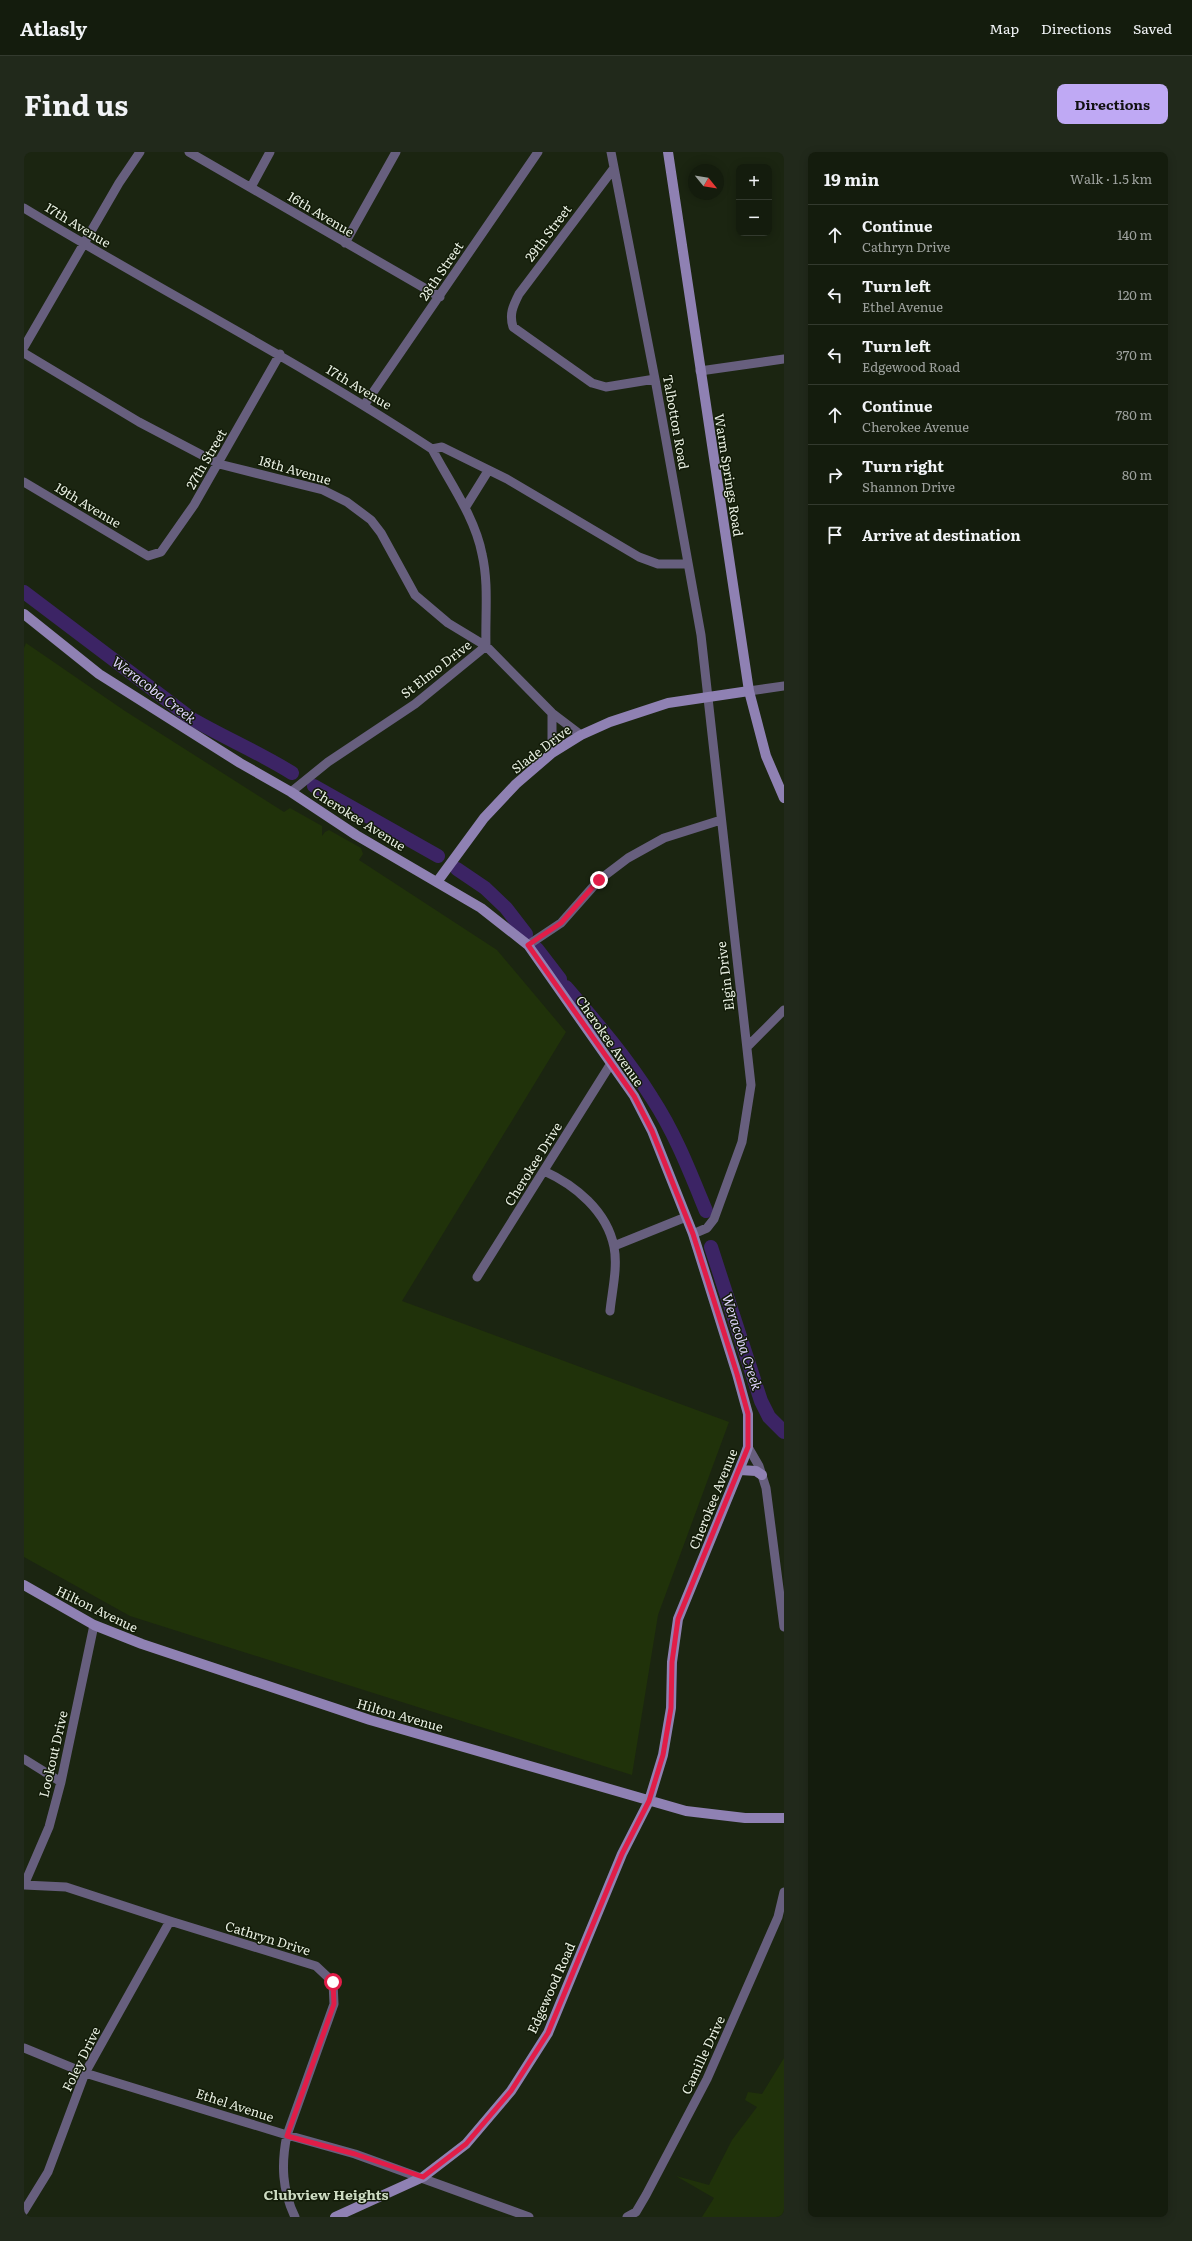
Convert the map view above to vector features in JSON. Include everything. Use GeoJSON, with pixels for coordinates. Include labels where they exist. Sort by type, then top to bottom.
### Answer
{"type":"FeatureCollection","features":[{"type":"Feature","properties":{"kind":"street"},"geometry":{"type":"LineString","coordinates":[[24,347],[140,152]]}},
{"type":"Feature","properties":{"kind":"street","name":"16th Avenue"},"geometry":{"type":"LineString","coordinates":[[189,152],[440,297]]}},
{"type":"Feature","properties":{"kind":"street"},"geometry":{"type":"LineString","coordinates":[[251,187],[270,152]]}},
{"type":"Feature","properties":{"kind":"street"},"geometry":{"type":"LineString","coordinates":[[345,243],[396,152]]}},
{"type":"Feature","properties":{"kind":"street","name":"Talbotton Road"},"geometry":{"type":"LineString","coordinates":[[611,152],[655,379],[687,564],[701,634],[708,698]]}},
{"type":"Feature","properties":{"kind":"street","name":"Warm Springs Road"},"geometry":{"type":"LineString","coordinates":[[668,152],[749,691],[766,756],[784,798]]}},
{"type":"Feature","properties":{"kind":"street","name":"28th Street"},"geometry":{"type":"LineString","coordinates":[[365,404],[440,297],[536,153]]}},
{"type":"Feature","properties":{"kind":"street","name":"29th Street"},"geometry":{"type":"LineString","coordinates":[[614,168],[519,294],[512,308],[510,318],[513,328],[592,384],[606,387],[655,379]]}},
{"type":"Feature","properties":{"kind":"street","name":"17th Avenue"},"geometry":{"type":"LineString","coordinates":[[24,208],[84,244],[280,354],[365,404],[432,449],[442,448],[507,479],[639,557],[658,564],[687,564]]}},
{"type":"Feature","properties":{"kind":"street","name":"18th Avenue"},"geometry":{"type":"LineString","coordinates":[[24,353],[139,422],[219,464],[323,490],[347,502],[371,520],[381,533],[415,595],[448,623],[486,646],[552,713],[581,735]]}},
{"type":"Feature","properties":{"kind":"street","name":"27th Street"},"geometry":{"type":"LineString","coordinates":[[138,550],[148,556],[161,552],[219,464],[280,354]]}},
{"type":"Feature","properties":{"kind":"street"},"geometry":{"type":"LineString","coordinates":[[700,371],[784,359]]}},
{"type":"Feature","properties":{"kind":"street","name":"St Elmo Drive"},"geometry":{"type":"LineString","coordinates":[[291,792],[328,762],[415,704],[486,646],[487,593],[482,553],[465,508],[432,449]]}},
{"type":"Feature","properties":{"kind":"street"},"geometry":{"type":"LineString","coordinates":[[465,508],[488,471]]}},
{"type":"Feature","properties":{"kind":"street","name":"19th Avenue"},"geometry":{"type":"LineString","coordinates":[[24,482],[138,550]]}},
{"type":"Feature","properties":{"kind":"street","name":"Cherokee Avenue"},"geometry":{"type":"LineString","coordinates":[[24,614],[99,674],[240,763],[291,792],[356,835],[481,908],[528,945],[610,1065],[634,1096],[643,1113],[693,1234],[748,1414],[748,1447],[740,1470],[678,1619],[672,1662],[671,1708],[663,1755],[649,1801]]}},
{"type":"Feature","properties":{"kind":"street"},"geometry":{"type":"LineString","coordinates":[[749,691],[784,686]]}},
{"type":"Feature","properties":{"kind":"street","name":"Slade Drive"},"geometry":{"type":"LineString","coordinates":[[438,882],[484,818],[516,784],[552,753],[581,735],[610,722],[668,703],[749,691]]}},
{"type":"Feature","properties":{"kind":"street","name":"Elgin Drive"},"geometry":{"type":"LineString","coordinates":[[693,1234],[707,1228],[714,1219],[742,1142],[751,1085],[708,698]]}},
{"type":"Feature","properties":{"kind":"street"},"geometry":{"type":"LineString","coordinates":[[552,713],[552,753]]}},
{"type":"Feature","properties":{"kind":"street"},"geometry":{"type":"LineString","coordinates":[[528,945],[561,923],[599,880],[628,858],[664,838],[721,820]]}},
{"type":"Feature","properties":{"kind":"street"},"geometry":{"type":"LineString","coordinates":[[747,1047],[784,1010]]}},
{"type":"Feature","properties":{"kind":"street","name":"Cherokee Drive"},"geometry":{"type":"LineString","coordinates":[[477,1277],[610,1065]]}},
{"type":"Feature","properties":{"kind":"street"},"geometry":{"type":"LineString","coordinates":[[544,1171],[563,1180],[599,1213],[606,1224],[614,1246],[610,1311]]}},
{"type":"Feature","properties":{"kind":"street"},"geometry":{"type":"LineString","coordinates":[[614,1246],[686,1217]]}},
{"type":"Feature","properties":{"kind":"street"},"geometry":{"type":"LineString","coordinates":[[748,1447],[759,1466],[766,1488],[784,1627]]}},
{"type":"Feature","properties":{"kind":"street"},"geometry":{"type":"LineString","coordinates":[[740,1470],[756,1471],[762,1475]]}},
{"type":"Feature","properties":{"kind":"street","name":"Hilton Avenue"},"geometry":{"type":"LineString","coordinates":[[24,1585],[94,1625],[142,1644],[370,1720],[649,1801],[712,1816],[784,1818]]}},
{"type":"Feature","properties":{"kind":"street","name":"Lookout Drive"},"geometry":{"type":"LineString","coordinates":[[24,1885],[49,1827],[61,1782],[94,1625]]}},
{"type":"Feature","properties":{"kind":"street"},"geometry":{"type":"LineString","coordinates":[[24,1758],[61,1782]]}},
{"type":"Feature","properties":{"kind":"street","name":"Edgewood Road"},"geometry":{"type":"LineString","coordinates":[[335,2217],[423,2177],[466,2144],[511,2091],[548,2033],[622,1854],[649,1801]]}},
{"type":"Feature","properties":{"kind":"street","name":"Cathryn Drive"},"geometry":{"type":"LineString","coordinates":[[24,1885],[66,1887],[316,1966],[333,1982],[334,2004],[287,2136],[283,2155],[283,2183],[294,2217]]}},
{"type":"Feature","properties":{"kind":"street","name":"Camille Drive"},"geometry":{"type":"LineString","coordinates":[[627,2217],[636,2212],[646,2195],[707,2079],[778,1917],[784,1892]]}},
{"type":"Feature","properties":{"kind":"street","name":"Foley Drive"},"geometry":{"type":"LineString","coordinates":[[24,2211],[48,2172],[85,2073],[170,1921]]}},
{"type":"Feature","properties":{"kind":"street","name":"Ethel Avenue"},"geometry":{"type":"LineString","coordinates":[[24,2048],[85,2073],[287,2136],[355,2154],[423,2177],[529,2217]]}},
{"type":"Feature","properties":{"kind":"green space"},"geometry":{"type":"Polygon","coordinates":[[[26,643],[125,711],[284,812],[290,808],[322,826],[322,836],[329,830],[361,848],[363,854],[359,860],[497,950],[566,1032],[402,1301],[729,1422],[658,1615],[632,1775],[130,1616],[24,1557],[24,648],[26,643]]]}},
{"type":"Feature","properties":{"kind":"green space"},"geometry":{"type":"Polygon","coordinates":[[[784,2058],[784,2217],[702,2217],[714,2198],[676,2176],[709,2185],[732,2140],[757,2107],[745,2100],[748,2092],[762,2094],[784,2058]]]}},
{"type":"Feature","properties":{"kind":"waterway","name":"Weracoba Creek"},"geometry":{"type":"LineString","coordinates":[[24,592],[192,719],[292,773]]}},
{"type":"Feature","properties":{"kind":"waterway","name":"Weracoba Creek"},"geometry":{"type":"LineString","coordinates":[[314,786],[438,856]]}},
{"type":"Feature","properties":{"kind":"waterway","name":"Weracoba Creek"},"geometry":{"type":"LineString","coordinates":[[457,869],[485,888],[506,908],[526,934]]}},
{"type":"Feature","properties":{"kind":"waterway","name":"Weracoba Creek"},"geometry":{"type":"LineString","coordinates":[[537,949],[560,979]]}},
{"type":"Feature","properties":{"kind":"waterway","name":"Weracoba Creek"},"geometry":{"type":"LineString","coordinates":[[566,987],[622,1055],[652,1098],[675,1139],[706,1211]]}},
{"type":"Feature","properties":{"kind":"waterway","name":"Weracoba Creek"},"geometry":{"type":"LineString","coordinates":[[711,1247],[761,1401],[769,1417],[784,1432]]}},
{"type":"Feature","properties":{"kind":"district","name":"Clubview Heights"},"geometry":{"type":"Point","coordinates":[326,2195]}},
{"type":"Feature","properties":{"kind":"route"},"geometry":{"type":"LineString","coordinates":[[333,1982],[334,2004],[287,2136],[355,2154],[423,2177],[466,2144],[511,2091],[548,2033],[622,1854],[649,1801],[663,1755],[671,1708],[672,1662],[678,1619],[748,1447],[748,1414],[737,1374],[693,1234],[652,1131],[634,1096],[610,1065],[528,945],[561,923],[583,900],[599,880]]}}]}
